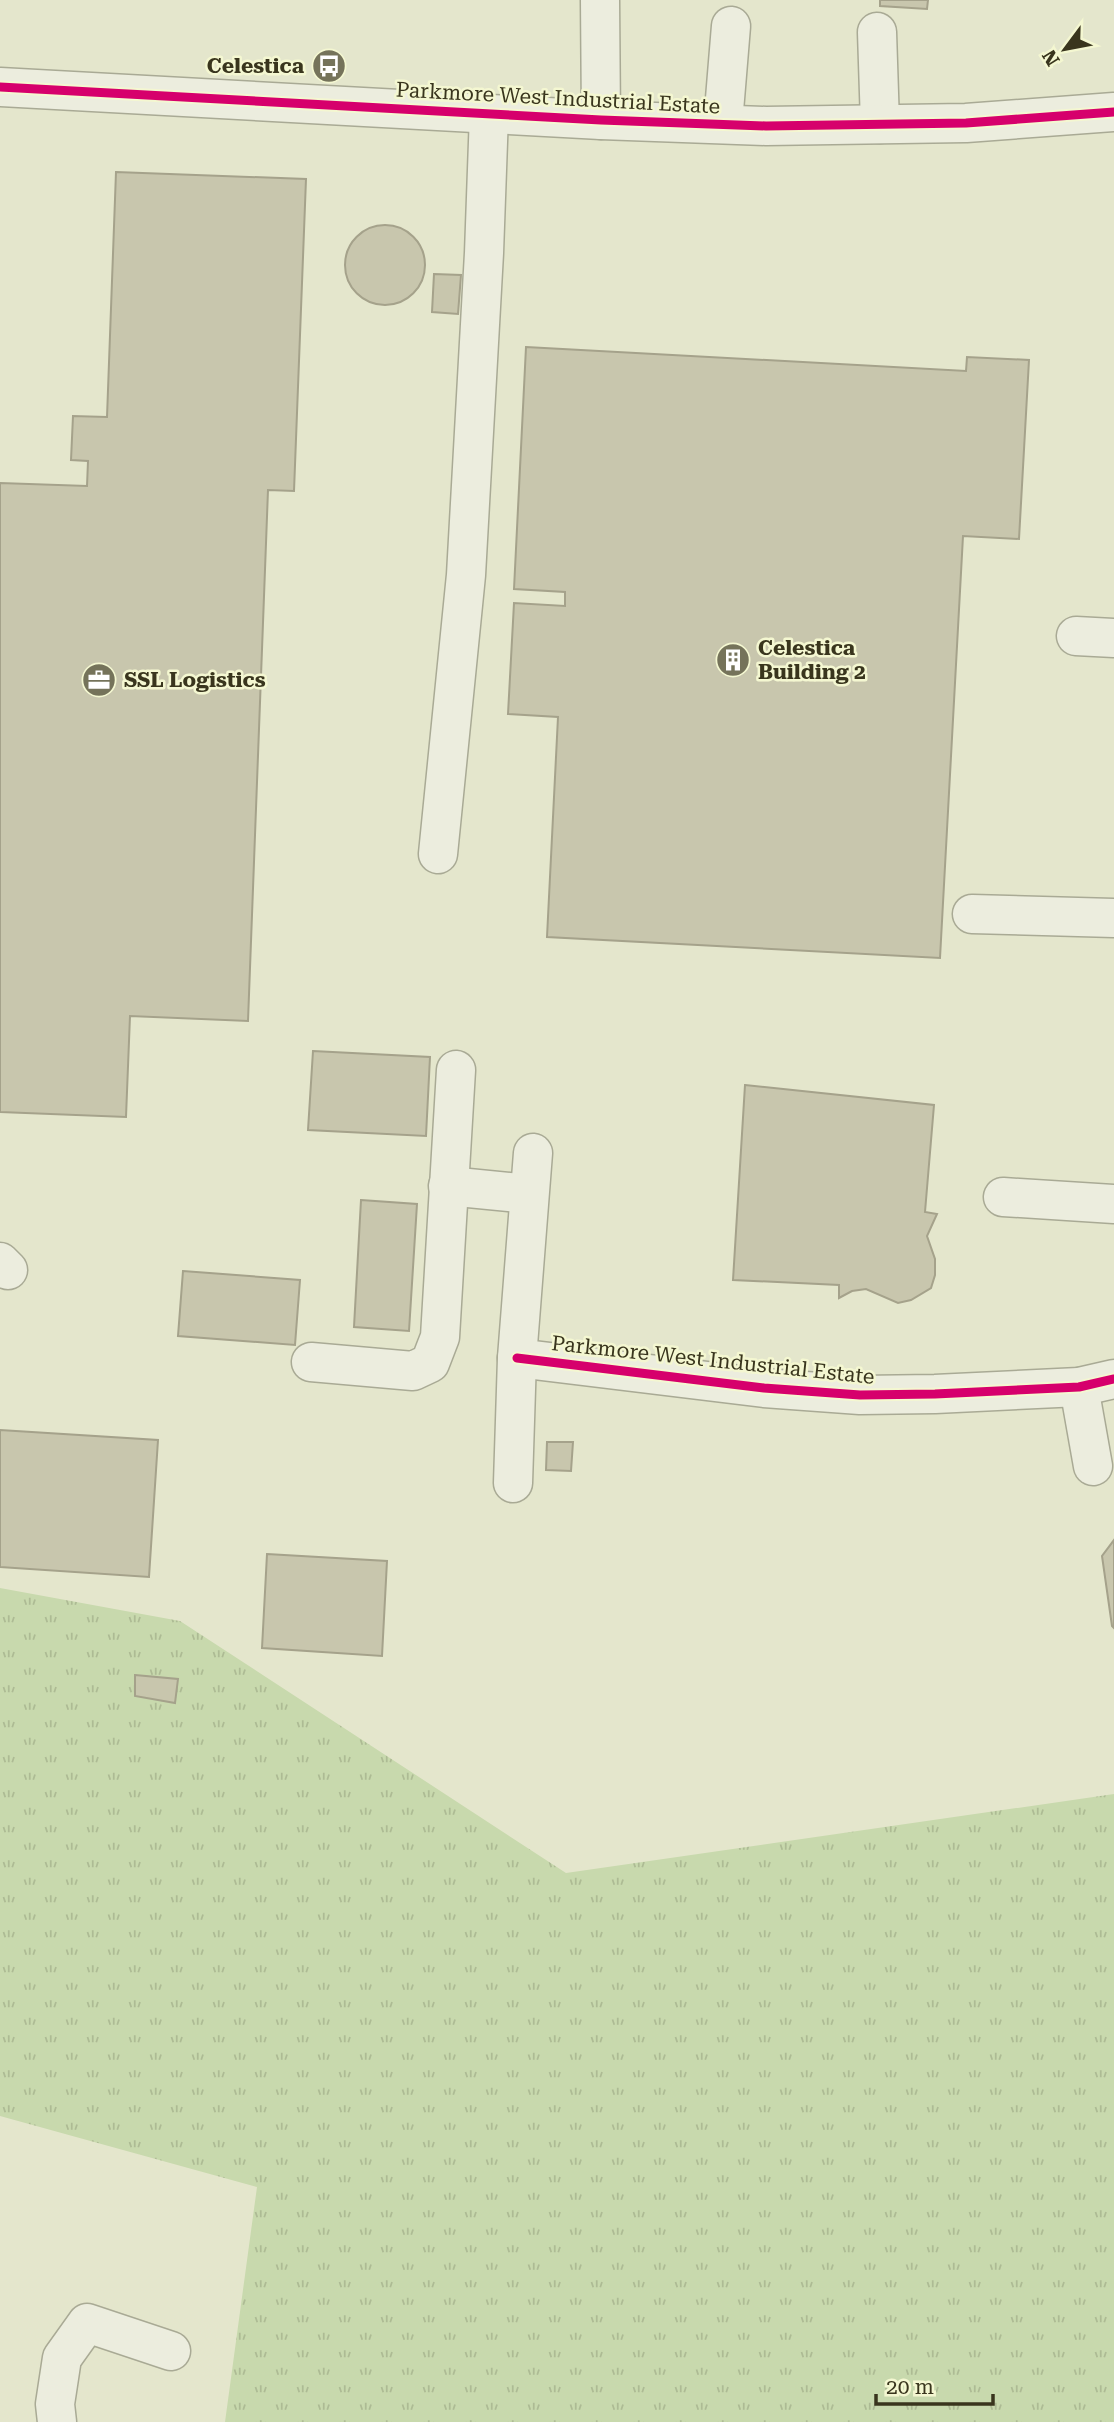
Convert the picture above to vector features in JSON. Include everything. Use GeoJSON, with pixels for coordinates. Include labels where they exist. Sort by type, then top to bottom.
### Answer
{"type":"FeatureCollection","features":[{"type":"Feature","properties":{"kind":"street"},"geometry":{"type":"LineString","coordinates":[[600,0],[601,120]]}},
{"type":"Feature","properties":{"kind":"street"},"geometry":{"type":"LineString","coordinates":[[723,123],[731,26]]}},
{"type":"Feature","properties":{"kind":"street"},"geometry":{"type":"LineString","coordinates":[[877,32],[880,124]]}},
{"type":"Feature","properties":{"kind":"street","name":"Parkmore West Industrial Estate"},"geometry":{"type":"LineString","coordinates":[[0,87],[601,120],[766,126],[966,122],[1114,112]]}},
{"type":"Feature","properties":{"kind":"street"},"geometry":{"type":"LineString","coordinates":[[438,853],[466,575],[489,114]]}},
{"type":"Feature","properties":{"kind":"street"},"geometry":{"type":"LineString","coordinates":[[1076,636],[1114,638]]}},
{"type":"Feature","properties":{"kind":"street"},"geometry":{"type":"LineString","coordinates":[[972,914],[1114,918]]}},
{"type":"Feature","properties":{"kind":"street"},"geometry":{"type":"LineString","coordinates":[[312,1362],[413,1371],[430,1363],[440,1337],[456,1070]]}},
{"type":"Feature","properties":{"kind":"street"},"geometry":{"type":"LineString","coordinates":[[513,1483],[517,1358],[533,1153]]}},
{"type":"Feature","properties":{"kind":"street"},"geometry":{"type":"LineString","coordinates":[[448,1186],[529,1194]]}},
{"type":"Feature","properties":{"kind":"street"},"geometry":{"type":"LineString","coordinates":[[1003,1197],[1114,1204]]}},
{"type":"Feature","properties":{"kind":"street","name":"Parkmore West Industrial Estate"},"geometry":{"type":"LineString","coordinates":[[517,1358],[764,1388],[860,1395],[935,1394],[1097,1383]]}},
{"type":"Feature","properties":{"kind":"street"},"geometry":{"type":"LineString","coordinates":[[1093,1466],[1097,1383]]}},
{"type":"Feature","properties":{"kind":"street"},"geometry":{"type":"LineString","coordinates":[[57,2422],[55,2404],[62,2358],[87,2323],[171,2351]]}},
{"type":"Feature","properties":{"kind":"green space"},"geometry":{"type":"Polygon","coordinates":[[[0,1588],[180,1621],[566,1873],[1114,1794],[1114,2422],[225,2422],[257,2187],[0,2116],[0,1588]]]}},
{"type":"Feature","properties":{"kind":"building"},"geometry":{"type":"Polygon","coordinates":[[[880,0],[928,0],[927,9],[880,6],[880,0]]]}},
{"type":"Feature","properties":{"kind":"building"},"geometry":{"type":"Polygon","coordinates":[[[116,172],[306,179],[294,491],[268,490],[248,1021],[130,1016],[126,1117],[0,1112],[0,483],[87,486],[88,461],[71,460],[73,416],[107,417],[116,172]]]}},
{"type":"Feature","properties":{"kind":"building"},"geometry":{"type":"Polygon","coordinates":[[[385,225],[400,228],[413,237],[422,250],[425,265],[422,280],[413,293],[400,302],[385,305],[370,302],[357,293],[348,280],[345,265],[348,250],[357,237],[370,228],[385,225]]]}},
{"type":"Feature","properties":{"kind":"building"},"geometry":{"type":"Polygon","coordinates":[[[434,274],[461,275],[458,314],[432,312],[434,274]]]}},
{"type":"Feature","properties":{"kind":"building","name":"Celestica Building 2"},"geometry":{"type":"Polygon","coordinates":[[[526,347],[966,371],[967,357],[1029,360],[1019,539],[963,536],[940,958],[547,937],[558,717],[508,714],[514,603],[565,606],[565,592],[514,589],[526,347]]]}},
{"type":"Feature","properties":{"kind":"building"},"geometry":{"type":"Polygon","coordinates":[[[313,1051],[430,1057],[426,1136],[308,1130],[313,1051]]]}},
{"type":"Feature","properties":{"kind":"building"},"geometry":{"type":"Polygon","coordinates":[[[745,1085],[934,1105],[925,1212],[937,1214],[927,1236],[935,1259],[935,1275],[931,1288],[911,1300],[898,1303],[866,1289],[852,1291],[839,1298],[839,1285],[733,1280],[745,1085]]]}},
{"type":"Feature","properties":{"kind":"building"},"geometry":{"type":"Polygon","coordinates":[[[361,1200],[417,1204],[409,1331],[354,1327],[361,1200]]]}},
{"type":"Feature","properties":{"kind":"building"},"geometry":{"type":"Polygon","coordinates":[[[183,1271],[300,1280],[295,1345],[178,1336],[183,1271]]]}},
{"type":"Feature","properties":{"kind":"building"},"geometry":{"type":"Polygon","coordinates":[[[0,1430],[158,1440],[149,1577],[0,1567],[0,1430]]]}},
{"type":"Feature","properties":{"kind":"building"},"geometry":{"type":"Polygon","coordinates":[[[547,1442],[573,1442],[571,1471],[546,1470],[547,1442]]]}},
{"type":"Feature","properties":{"kind":"building"},"geometry":{"type":"Polygon","coordinates":[[[1114,1540],[1114,1628],[1102,1556],[1114,1540]]]}},
{"type":"Feature","properties":{"kind":"building"},"geometry":{"type":"Polygon","coordinates":[[[267,1554],[387,1561],[382,1656],[262,1648],[267,1554]]]}},
{"type":"Feature","properties":{"kind":"building"},"geometry":{"type":"Polygon","coordinates":[[[135,1675],[178,1679],[175,1703],[135,1696],[135,1675]]]}},
{"type":"Feature","properties":{"kind":"cycle path"},"geometry":{"type":"LineString","coordinates":[[0,87],[601,120],[766,126],[966,123],[1114,112]]}},
{"type":"Feature","properties":{"kind":"cycle path"},"geometry":{"type":"LineString","coordinates":[[517,1358],[764,1388],[860,1395],[1079,1387],[1114,1379]]}},
{"type":"Feature","properties":{"kind":"place","name":"Celestica"},"geometry":{"type":"Point","coordinates":[329,66]}},
{"type":"Feature","properties":{"kind":"place","name":"Celestica Building 2"},"geometry":{"type":"Point","coordinates":[733,660]}},
{"type":"Feature","properties":{"kind":"place","name":"SSL Logistics"},"geometry":{"type":"Point","coordinates":[99,680]}}]}
